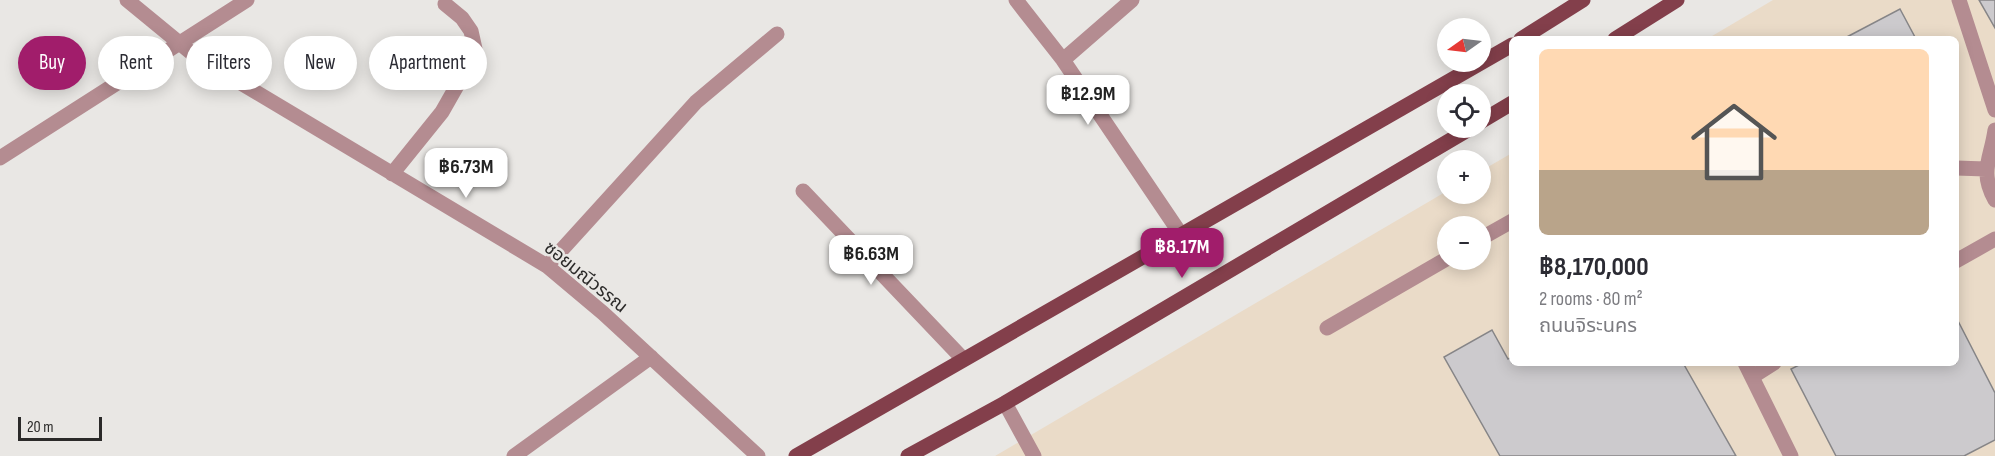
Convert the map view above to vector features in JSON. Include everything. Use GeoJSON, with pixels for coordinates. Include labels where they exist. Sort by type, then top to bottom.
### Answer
{"type":"FeatureCollection","features":[{"type":"Feature","properties":{"kind":"main road"},"geometry":{"type":"LineString","coordinates":[[1526,36],[1583,0]]}},
{"type":"Feature","properties":{"kind":"main road"},"geometry":{"type":"LineString","coordinates":[[1620,36],[1677,0]]}},
{"type":"Feature","properties":{"kind":"main road"},"geometry":{"type":"LineString","coordinates":[[796,456],[963,358],[1182,236],[1509,47]]}},
{"type":"Feature","properties":{"kind":"main road"},"geometry":{"type":"LineString","coordinates":[[1491,115],[1509,105]]}},
{"type":"Feature","properties":{"kind":"main road"},"geometry":{"type":"LineString","coordinates":[[908,456],[1005,403],[1454,138]]}},
{"type":"Feature","properties":{"kind":"street","name":"ซอยมณีวรรณ"},"geometry":{"type":"LineString","coordinates":[[128,0],[194,55],[547,266],[603,313],[758,456]]}},
{"type":"Feature","properties":{"kind":"street"},"geometry":{"type":"LineString","coordinates":[[0,158],[248,0]]}},
{"type":"Feature","properties":{"kind":"street"},"geometry":{"type":"LineString","coordinates":[[1016,0],[1063,60],[1182,236]]}},
{"type":"Feature","properties":{"kind":"street"},"geometry":{"type":"LineString","coordinates":[[1063,60],[1132,0]]}},
{"type":"Feature","properties":{"kind":"street"},"geometry":{"type":"LineString","coordinates":[[1959,0],[1995,111]]}},
{"type":"Feature","properties":{"kind":"street"},"geometry":{"type":"LineString","coordinates":[[392,174],[442,112],[475,49],[471,31],[462,18],[445,4]]}},
{"type":"Feature","properties":{"kind":"street"},"geometry":{"type":"LineString","coordinates":[[547,266],[696,102],[777,34]]}},
{"type":"Feature","properties":{"kind":"street"},"geometry":{"type":"LineString","coordinates":[[1995,130],[1986,169],[1989,189],[1995,200]]}},
{"type":"Feature","properties":{"kind":"street"},"geometry":{"type":"LineString","coordinates":[[1959,168],[1986,169]]}},
{"type":"Feature","properties":{"kind":"street"},"geometry":{"type":"LineString","coordinates":[[803,191],[963,358]]}},
{"type":"Feature","properties":{"kind":"street"},"geometry":{"type":"LineString","coordinates":[[1491,233],[1509,223]]}},
{"type":"Feature","properties":{"kind":"street"},"geometry":{"type":"LineString","coordinates":[[1959,259],[1995,239]]}},
{"type":"Feature","properties":{"kind":"street"},"geometry":{"type":"LineString","coordinates":[[1327,328],[1437,264]]}},
{"type":"Feature","properties":{"kind":"street"},"geometry":{"type":"LineString","coordinates":[[514,456],[651,357]]}},
{"type":"Feature","properties":{"kind":"street"},"geometry":{"type":"LineString","coordinates":[[1763,366],[1748,370],[1791,456]]}},
{"type":"Feature","properties":{"kind":"street"},"geometry":{"type":"LineString","coordinates":[[1005,403],[1034,456]]}},
{"type":"Feature","properties":{"kind":"shaded area"},"geometry":{"type":"Polygon","coordinates":[[[1773,0],[1995,0],[1995,456],[995,456],[1437,197],[1437,204],[1491,204],[1491,165],[1509,155],[1509,366],[1959,366],[1959,36],[1712,36],[1773,0]]]}},
{"type":"Feature","properties":{"kind":"building"},"geometry":{"type":"Polygon","coordinates":[[[1979,0],[1995,0],[1995,28],[1979,0]]]}},
{"type":"Feature","properties":{"kind":"building"},"geometry":{"type":"Polygon","coordinates":[[[1900,9],[1914,36],[1849,36],[1900,9]]]}},
{"type":"Feature","properties":{"kind":"building"},"geometry":{"type":"Polygon","coordinates":[[[1959,323],[1995,393],[1995,440],[1964,456],[1836,456],[1791,369],[1797,366],[1959,366],[1959,323]]]}},
{"type":"Feature","properties":{"kind":"building"},"geometry":{"type":"Polygon","coordinates":[[[1492,330],[1509,358],[1509,366],[1685,366],[1736,456],[1500,456],[1444,357],[1492,330]]]}}]}
